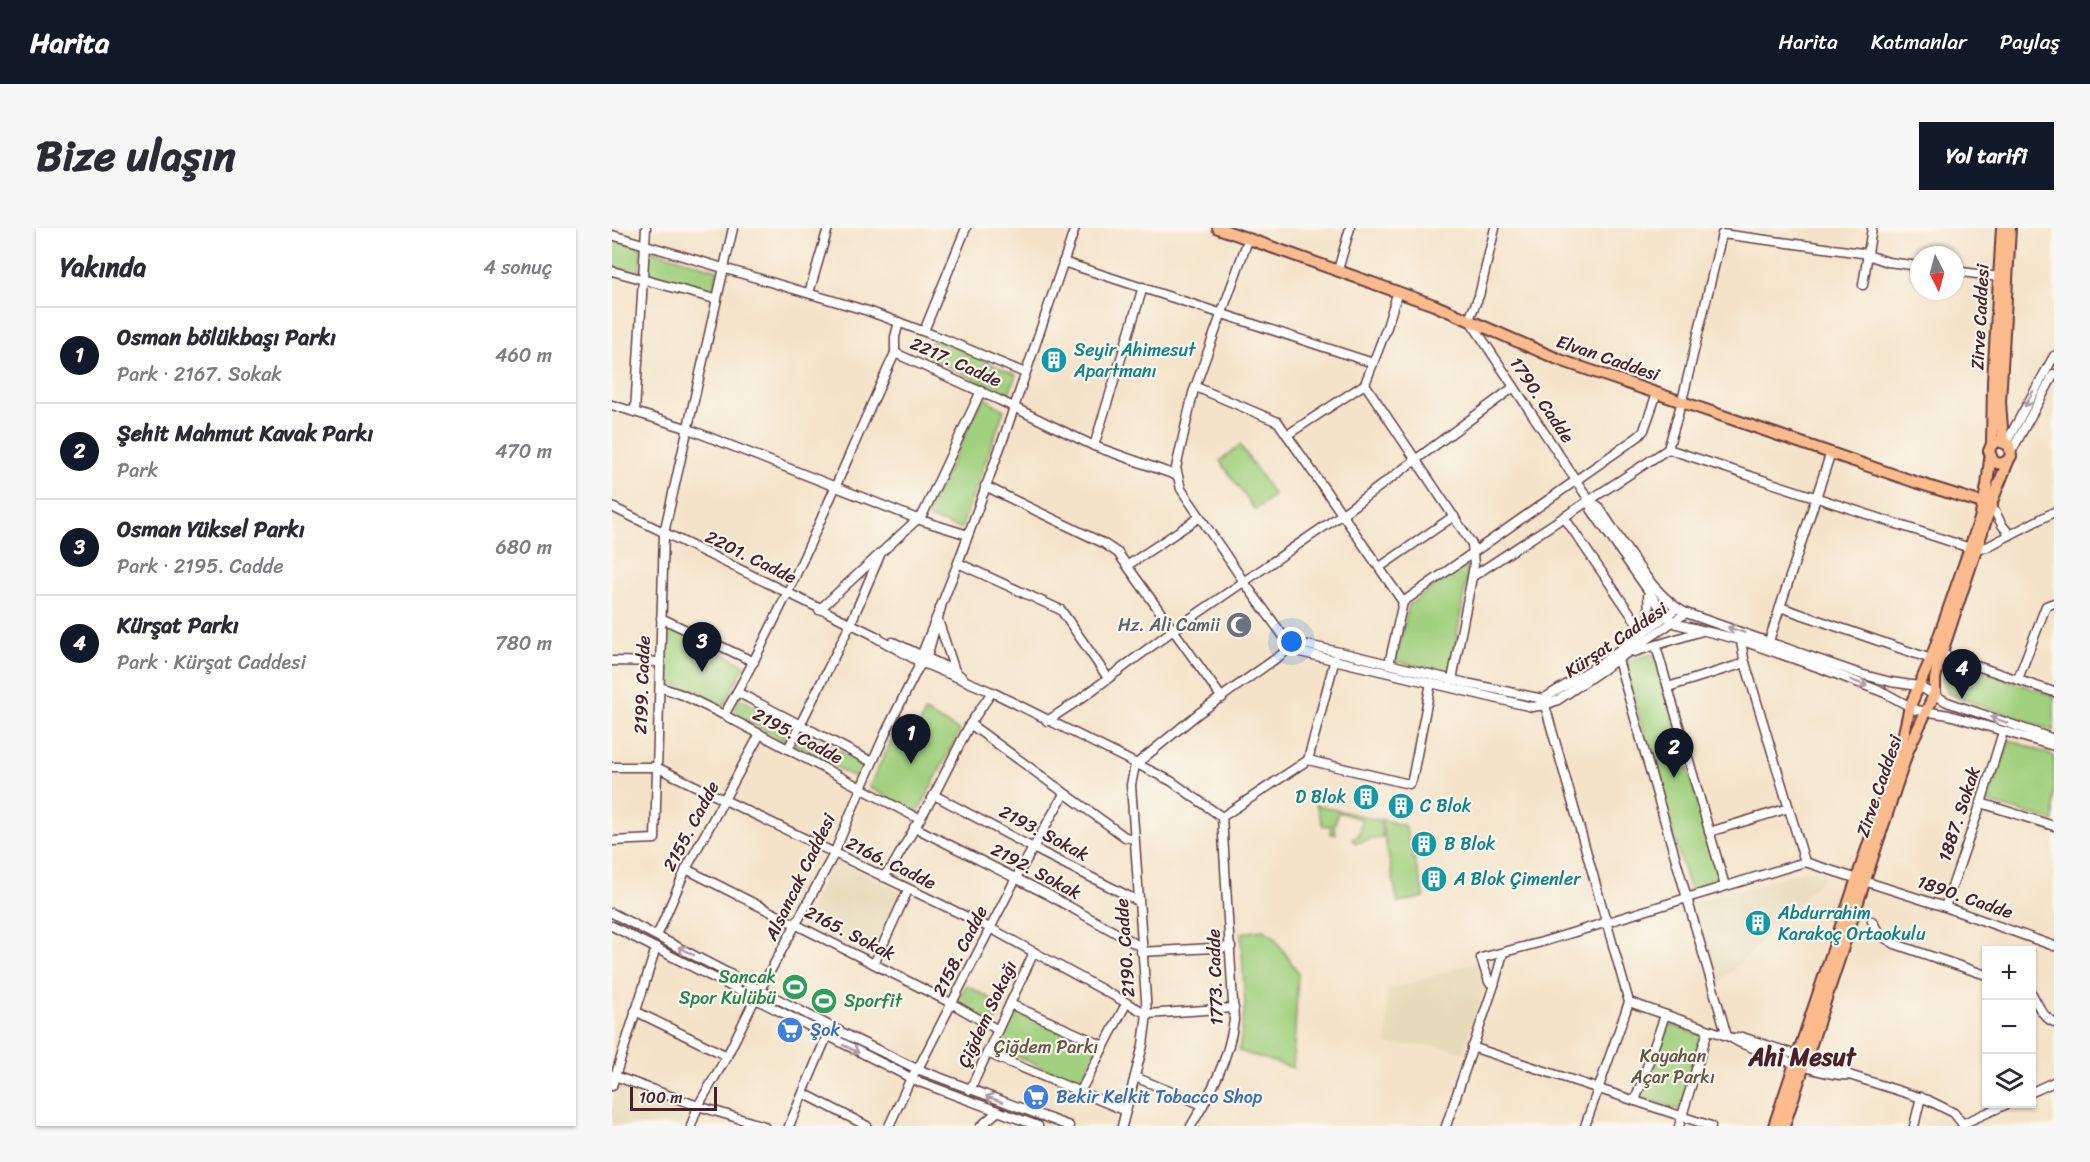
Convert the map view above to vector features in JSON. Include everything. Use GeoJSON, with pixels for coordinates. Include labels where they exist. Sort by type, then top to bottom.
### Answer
{"type":"FeatureCollection","features":[{"type":"Feature","properties":{"kind":"main road","name":"Elvan Caddesi"},"geometry":{"type":"LineString","coordinates":[[1218,228],[1398,291],[1469,319],[1544,354],[1988,505]]}},
{"type":"Feature","properties":{"kind":"main road","name":"Zirve Caddesi"},"geometry":{"type":"LineString","coordinates":[[2002,228],[1993,381],[2004,448]]}},
{"type":"Feature","properties":{"kind":"main road","name":"Zirve Caddesi"},"geometry":{"type":"LineString","coordinates":[[1774,1126],[1827,989],[1901,747],[1910,706],[1918,686],[1936,657],[1988,505],[2004,448],[2000,402],[2010,228]]}},
{"type":"Feature","properties":{"kind":"main road","name":"Zirve Caddesi"},"geometry":{"type":"LineString","coordinates":[[1988,505],[1989,451],[2004,448]]}},
{"type":"Feature","properties":{"kind":"main road"},"geometry":{"type":"LineString","coordinates":[[1990,459],[2000,464],[2004,448]]}},
{"type":"Feature","properties":{"kind":"main road","name":"Zirve Caddesi"},"geometry":{"type":"LineString","coordinates":[[1860,880],[1908,750],[1934,694],[1936,657]]}},
{"type":"Feature","properties":{"kind":"main road","name":"Zirve Caddesi"},"geometry":{"type":"LineString","coordinates":[[1784,1126],[1801,1060]]}},
{"type":"Feature","properties":{"kind":"street"},"geometry":{"type":"LineString","coordinates":[[635,412],[646,228]]}},
{"type":"Feature","properties":{"kind":"street","name":"2199. Cadde"},"geometry":{"type":"LineString","coordinates":[[612,841],[655,839],[664,533],[733,228]]}},
{"type":"Feature","properties":{"kind":"street"},"geometry":{"type":"LineString","coordinates":[[808,293],[828,228]]}},
{"type":"Feature","properties":{"kind":"street"},"geometry":{"type":"LineString","coordinates":[[924,331],[966,228]]}},
{"type":"Feature","properties":{"kind":"street"},"geometry":{"type":"LineString","coordinates":[[921,661],[1005,434],[1075,228]]}},
{"type":"Feature","properties":{"kind":"street"},"geometry":{"type":"LineString","coordinates":[[1338,270],[1350,228]]}},
{"type":"Feature","properties":{"kind":"street"},"geometry":{"type":"LineString","coordinates":[[1469,319],[1479,296],[1495,228]]}},
{"type":"Feature","properties":{"kind":"street"},"geometry":{"type":"LineString","coordinates":[[1863,285],[1872,228]]}},
{"type":"Feature","properties":{"kind":"street"},"geometry":{"type":"LineString","coordinates":[[1472,577],[1668,449],[1682,401],[1722,234],[1868,255],[1888,262],[1910,265]]}},
{"type":"Feature","properties":{"kind":"street"},"geometry":{"type":"LineString","coordinates":[[612,235],[899,322],[1025,373]]}},
{"type":"Feature","properties":{"kind":"street"},"geometry":{"type":"LineString","coordinates":[[1248,240],[1220,313],[1183,430],[1176,468],[1181,489],[1281,635],[1295,645],[1300,652],[1532,707],[1544,702]]}},
{"type":"Feature","properties":{"kind":"street"},"geometry":{"type":"LineString","coordinates":[[1064,262],[1373,363]]}},
{"type":"Feature","properties":{"kind":"street"},"geometry":{"type":"LineString","coordinates":[[612,271],[716,299]]}},
{"type":"Feature","properties":{"kind":"street"},"geometry":{"type":"LineString","coordinates":[[1964,272],[2000,277]]}},
{"type":"Feature","properties":{"kind":"street"},"geometry":{"type":"LineString","coordinates":[[1094,446],[1143,287]]}},
{"type":"Feature","properties":{"kind":"street"},"geometry":{"type":"LineString","coordinates":[[1287,435],[1365,384],[1398,291]]}},
{"type":"Feature","properties":{"kind":"street","name":"1790. Cadde"},"geometry":{"type":"LineString","coordinates":[[1469,319],[1589,500],[1591,509],[1669,619]]}},
{"type":"Feature","properties":{"kind":"street"},"geometry":{"type":"LineString","coordinates":[[895,353],[895,338],[899,322]]}},
{"type":"Feature","properties":{"kind":"street","name":"2217. Cadde"},"geometry":{"type":"LineString","coordinates":[[724,715],[754,662],[788,593],[895,353],[1094,446],[1178,476]]}},
{"type":"Feature","properties":{"kind":"street"},"geometry":{"type":"LineString","coordinates":[[2004,448],[2054,356]]}},
{"type":"Feature","properties":{"kind":"street"},"geometry":{"type":"LineString","coordinates":[[2004,448],[2054,374]]}},
{"type":"Feature","properties":{"kind":"street"},"geometry":{"type":"LineString","coordinates":[[1365,384],[1470,539],[1473,553],[1472,577],[1452,680]]}},
{"type":"Feature","properties":{"kind":"street"},"geometry":{"type":"LineString","coordinates":[[1196,387],[1278,422],[1402,602]]}},
{"type":"Feature","properties":{"kind":"street"},"geometry":{"type":"LineString","coordinates":[[1047,721],[1172,631],[1341,515],[1514,387]]}},
{"type":"Feature","properties":{"kind":"street"},"geometry":{"type":"LineString","coordinates":[[819,610],[880,555],[927,508],[981,392]]}},
{"type":"Feature","properties":{"kind":"street"},"geometry":{"type":"LineString","coordinates":[[1389,664],[1402,602],[1639,436],[1644,430],[1657,393]]}},
{"type":"Feature","properties":{"kind":"street"},"geometry":{"type":"LineString","coordinates":[[612,405],[686,428],[918,519],[968,535]]}},
{"type":"Feature","properties":{"kind":"street"},"geometry":{"type":"LineString","coordinates":[[1668,449],[1974,548],[1987,547],[2054,512]]}},
{"type":"Feature","properties":{"kind":"street"},"geometry":{"type":"LineString","coordinates":[[1769,641],[1831,452]]}},
{"type":"Feature","properties":{"kind":"street"},"geometry":{"type":"LineString","coordinates":[[985,486],[1118,552],[1172,631],[1222,698]]}},
{"type":"Feature","properties":{"kind":"street","name":"1790. Cadde"},"geometry":{"type":"LineString","coordinates":[[1589,500],[1598,506],[1654,586],[1677,608],[1686,613]]}},
{"type":"Feature","properties":{"kind":"street"},"geometry":{"type":"LineString","coordinates":[[1988,505],[2010,535]]}},
{"type":"Feature","properties":{"kind":"street","name":"2201. Cadde"},"geometry":{"type":"LineString","coordinates":[[612,507],[875,637],[900,645],[921,661],[992,692],[1171,782],[1222,817]]}},
{"type":"Feature","properties":{"kind":"street"},"geometry":{"type":"LineString","coordinates":[[1380,567],[1454,516]]}},
{"type":"Feature","properties":{"kind":"street"},"geometry":{"type":"LineString","coordinates":[[1128,566],[1200,517]]}},
{"type":"Feature","properties":{"kind":"street"},"geometry":{"type":"LineString","coordinates":[[1564,517],[1647,629]]}},
{"type":"Feature","properties":{"kind":"street"},"geometry":{"type":"LineString","coordinates":[[788,750],[850,625],[880,555]]}},
{"type":"Feature","properties":{"kind":"street"},"geometry":{"type":"LineString","coordinates":[[958,563],[1061,610],[1108,678]]}},
{"type":"Feature","properties":{"kind":"street"},"geometry":{"type":"LineString","coordinates":[[1647,629],[1648,592]]}},
{"type":"Feature","properties":{"kind":"street"},"geometry":{"type":"LineString","coordinates":[[2018,680],[2046,606],[2054,603]]}},
{"type":"Feature","properties":{"kind":"street"},"geometry":{"type":"LineString","coordinates":[[921,661],[941,607]]}},
{"type":"Feature","properties":{"kind":"street"},"geometry":{"type":"LineString","coordinates":[[1780,607],[2054,692]]}},
{"type":"Feature","properties":{"kind":"street","name":"Kürşat Caddesi"},"geometry":{"type":"LineString","coordinates":[[1544,702],[1558,700],[1628,653],[1669,619],[1677,608]]}},
{"type":"Feature","properties":{"kind":"street","name":"Kürşat Caddesi"},"geometry":{"type":"LineString","coordinates":[[1544,702],[1647,629],[1686,613],[1870,677],[1918,686],[1947,702],[2054,739]]}},
{"type":"Feature","properties":{"kind":"street"},"geometry":{"type":"LineString","coordinates":[[661,618],[754,662]]}},
{"type":"Feature","properties":{"kind":"street"},"geometry":{"type":"LineString","coordinates":[[938,619],[955,671]]}},
{"type":"Feature","properties":{"kind":"street"},"geometry":{"type":"LineString","coordinates":[[1669,619],[1741,641],[1854,681],[1926,712],[1949,715],[2054,746]]}},
{"type":"Feature","properties":{"kind":"street"},"geometry":{"type":"LineString","coordinates":[[1628,653],[1704,630]]}},
{"type":"Feature","properties":{"kind":"street"},"geometry":{"type":"LineString","coordinates":[[1494,985],[1489,982],[1481,958],[1805,862],[1745,663],[1741,641]]}},
{"type":"Feature","properties":{"kind":"street"},"geometry":{"type":"LineString","coordinates":[[1136,765],[1192,719],[1295,645],[1303,644],[1544,702]]}},
{"type":"Feature","properties":{"kind":"street"},"geometry":{"type":"LineString","coordinates":[[1656,646],[1725,886]]}},
{"type":"Feature","properties":{"kind":"street"},"geometry":{"type":"LineString","coordinates":[[1222,817],[1308,759],[1335,659]]}},
{"type":"Feature","properties":{"kind":"street"},"geometry":{"type":"LineString","coordinates":[[1618,660],[1730,1037]]}},
{"type":"Feature","properties":{"kind":"street"},"geometry":{"type":"LineString","coordinates":[[612,661],[660,662]]}},
{"type":"Feature","properties":{"kind":"street","name":"2201. Cadde"},"geometry":{"type":"LineString","coordinates":[[921,661],[955,671],[969,682]]}},
{"type":"Feature","properties":{"kind":"street","name":"Alsancak Caddesi"},"geometry":{"type":"LineString","coordinates":[[691,1126],[698,1106],[834,854],[872,762],[921,661]]}},
{"type":"Feature","properties":{"kind":"street"},"geometry":{"type":"LineString","coordinates":[[1668,687],[1745,663]]}},
{"type":"Feature","properties":{"kind":"street"},"geometry":{"type":"LineString","coordinates":[[1308,759],[1409,784],[1412,780],[1431,683]]}},
{"type":"Feature","properties":{"kind":"street","name":"2195. Cadde"},"geometry":{"type":"LineString","coordinates":[[660,687],[683,695],[760,734],[861,788],[917,823]]}},
{"type":"Feature","properties":{"kind":"street"},"geometry":{"type":"LineString","coordinates":[[737,692],[872,762]]}},
{"type":"Feature","properties":{"kind":"street"},"geometry":{"type":"LineString","coordinates":[[883,877],[892,867],[934,795],[970,724],[992,692]]}},
{"type":"Feature","properties":{"kind":"street"},"geometry":{"type":"LineString","coordinates":[[1544,702],[1629,1002],[1585,1126]]}},
{"type":"Feature","properties":{"kind":"street"},"geometry":{"type":"LineString","coordinates":[[970,724],[1125,837],[1134,839]]}},
{"type":"Feature","properties":{"kind":"street","name":"1887. Sokak"},"geometry":{"type":"LineString","coordinates":[[1945,907],[2003,732]]}},
{"type":"Feature","properties":{"kind":"street","name":"2155. Cadde"},"geometry":{"type":"LineString","coordinates":[[657,936],[686,869],[760,734]]}},
{"type":"Feature","properties":{"kind":"street","name":"2190. Cadde"},"geometry":{"type":"LineString","coordinates":[[1122,1126],[1143,1045],[1147,1014],[1131,785],[1136,765]]}},
{"type":"Feature","properties":{"kind":"street","name":"2166. Cadde"},"geometry":{"type":"LineString","coordinates":[[612,767],[656,767],[990,928],[1147,1014]]}},
{"type":"Feature","properties":{"kind":"street","name":"2158. Cadde"},"geometry":{"type":"LineString","coordinates":[[890,1126],[911,1078],[1016,878],[1064,794]]}},
{"type":"Feature","properties":{"kind":"street","name":"2193. Sokak"},"geometry":{"type":"LineString","coordinates":[[934,795],[1138,901]]}},
{"type":"Feature","properties":{"kind":"street"},"geometry":{"type":"LineString","coordinates":[[1981,803],[2054,826]]}},
{"type":"Feature","properties":{"kind":"street"},"geometry":{"type":"LineString","coordinates":[[1709,832],[1790,808]]}},
{"type":"Feature","properties":{"kind":"street","name":"1773. Cadde"},"geometry":{"type":"LineString","coordinates":[[1191,1126],[1223,1065],[1232,1038],[1234,1008],[1222,817]]}},
{"type":"Feature","properties":{"kind":"street","name":"2192. Sokak"},"geometry":{"type":"LineString","coordinates":[[917,823],[1141,949]]}},
{"type":"Feature","properties":{"kind":"street","name":"1890. Cadde"},"geometry":{"type":"LineString","coordinates":[[1805,862],[2053,945]]}},
{"type":"Feature","properties":{"kind":"street","name":"2165. Sokak"},"geometry":{"type":"LineString","coordinates":[[686,869],[951,1003],[998,1030]]}},
{"type":"Feature","properties":{"kind":"street"},"geometry":{"type":"LineString","coordinates":[[874,964],[908,890]]}},
{"type":"Feature","properties":{"kind":"street"},"geometry":{"type":"LineString","coordinates":[[612,913],[850,1037],[917,1069],[1069,1126]]}},
{"type":"Feature","properties":{"kind":"street"},"geometry":{"type":"LineString","coordinates":[[1872,921],[1880,935],[1895,944],[1982,974]]}},
{"type":"Feature","properties":{"kind":"street"},"geometry":{"type":"LineString","coordinates":[[612,927],[911,1078],[1038,1126]]}},
{"type":"Feature","properties":{"kind":"street"},"geometry":{"type":"LineString","coordinates":[[1141,949],[1231,947]]}},
{"type":"Feature","properties":{"kind":"street"},"geometry":{"type":"LineString","coordinates":[[612,1086],[613,1076],[656,948]]}},
{"type":"Feature","properties":{"kind":"street","name":"Çiğdem Sokağı"},"geometry":{"type":"LineString","coordinates":[[970,1090],[1034,952]]}},
{"type":"Feature","properties":{"kind":"street"},"geometry":{"type":"LineString","coordinates":[[1446,1126],[1503,953]]}},
{"type":"Feature","properties":{"kind":"street"},"geometry":{"type":"LineString","coordinates":[[2035,1000],[2049,1020],[2054,1022]]}},
{"type":"Feature","properties":{"kind":"street"},"geometry":{"type":"LineString","coordinates":[[1629,1002],[1730,1037],[1742,1037],[1837,1075],[1849,1075],[1921,1097],[1954,1113],[1963,1125],[1999,1108]]}},
{"type":"Feature","properties":{"kind":"street"},"geometry":{"type":"LineString","coordinates":[[1010,1004],[1104,1046]]}},
{"type":"Feature","properties":{"kind":"street"},"geometry":{"type":"LineString","coordinates":[[1080,1092],[1126,1004]]}},
{"type":"Feature","properties":{"kind":"street"},"geometry":{"type":"LineString","coordinates":[[1147,1014],[1234,1008]]}},
{"type":"Feature","properties":{"kind":"street"},"geometry":{"type":"LineString","coordinates":[[635,1011],[727,1056]]}},
{"type":"Feature","properties":{"kind":"street"},"geometry":{"type":"LineString","coordinates":[[1635,1101],[1665,1015]]}},
{"type":"Feature","properties":{"kind":"street"},"geometry":{"type":"LineString","coordinates":[[1679,1126],[1708,1030]]}},
{"type":"Feature","properties":{"kind":"street"},"geometry":{"type":"LineString","coordinates":[[789,1126],[827,1036]]}},
{"type":"Feature","properties":{"kind":"street"},"geometry":{"type":"LineString","coordinates":[[1472,1047],[1711,1126]]}},
{"type":"Feature","properties":{"kind":"street"},"geometry":{"type":"LineString","coordinates":[[987,1053],[1126,1110]]}},
{"type":"Feature","properties":{"kind":"street"},"geometry":{"type":"LineString","coordinates":[[613,1076],[764,1126]]}},
{"type":"Feature","properties":{"kind":"street"},"geometry":{"type":"LineString","coordinates":[[1135,1077],[1203,1105]]}},
{"type":"Feature","properties":{"kind":"street"},"geometry":{"type":"LineString","coordinates":[[2036,1090],[2054,1082]]}},
{"type":"Feature","properties":{"kind":"street"},"geometry":{"type":"LineString","coordinates":[[804,1093],[867,1126]]}},
{"type":"Feature","properties":{"kind":"street"},"geometry":{"type":"LineString","coordinates":[[1914,1126],[1921,1097]]}},
{"type":"Feature","properties":{"kind":"street"},"geometry":{"type":"LineString","coordinates":[[981,1126],[997,1112]]}},
{"type":"Feature","properties":{"kind":"shaded area"},"geometry":{"type":"Polygon","coordinates":[[[839,861],[903,893],[873,959],[807,927],[804,920],[832,863],[839,861]]]}},
{"type":"Feature","properties":{"kind":"shaded area"},"geometry":{"type":"Polygon","coordinates":[[[1808,870],[1825,876],[1718,985],[1692,903],[1808,870]]]}},
{"type":"Feature","properties":{"kind":"shaded area"},"geometry":{"type":"Polygon","coordinates":[[[1474,963],[1480,966],[1484,990],[1463,1052],[1438,1046],[1387,1045],[1387,991],[1474,963]]]}},
{"type":"Feature","properties":{"kind":"shaded area"},"geometry":{"type":"Polygon","coordinates":[[[618,1083],[690,1112],[685,1126],[612,1126],[612,1104],[618,1083]]]}},
{"type":"Feature","properties":{"kind":"green space"},"geometry":{"type":"Polygon","coordinates":[[[612,239],[642,248],[639,273],[612,267],[612,239]]]}},
{"type":"Feature","properties":{"kind":"green space"},"geometry":{"type":"Polygon","coordinates":[[[651,250],[718,270],[713,293],[652,278],[648,264],[651,250]]]}},
{"type":"Feature","properties":{"kind":"green space"},"geometry":{"type":"Polygon","coordinates":[[[934,338],[1016,375],[1008,396],[928,357],[927,353],[934,338]]]}},
{"type":"Feature","properties":{"kind":"green space"},"geometry":{"type":"Polygon","coordinates":[[[984,398],[1004,410],[961,529],[927,518],[927,514],[984,398]]]}},
{"type":"Feature","properties":{"kind":"green space"},"geometry":{"type":"Polygon","coordinates":[[[1240,445],[1274,495],[1255,510],[1220,461],[1240,445]]]}},
{"type":"Feature","properties":{"kind":"green space"},"geometry":{"type":"Polygon","coordinates":[[[1463,565],[1468,572],[1450,675],[1395,661],[1409,605],[1463,565]]]}},
{"type":"Feature","properties":{"kind":"green space"},"geometry":{"type":"Polygon","coordinates":[[[668,625],[745,665],[720,709],[663,679],[665,626],[668,625]]]}},
{"type":"Feature","properties":{"kind":"green space"},"geometry":{"type":"Polygon","coordinates":[[[1654,654],[1721,881],[1690,891],[1624,666],[1627,660],[1654,654]]]}},
{"type":"Feature","properties":{"kind":"green space"},"geometry":{"type":"Polygon","coordinates":[[[1947,659],[2054,696],[2054,731],[1949,694],[1942,677],[1947,659]]]}},
{"type":"Feature","properties":{"kind":"green space"},"geometry":{"type":"Polygon","coordinates":[[[739,698],[794,728],[788,743],[732,714],[739,698]]]}},
{"type":"Feature","properties":{"kind":"green space"},"geometry":{"type":"Polygon","coordinates":[[[925,712],[960,731],[917,814],[869,787],[896,731],[912,741],[925,712]]]}},
{"type":"Feature","properties":{"kind":"green space"},"geometry":{"type":"Polygon","coordinates":[[[801,731],[865,764],[859,777],[856,778],[794,745],[801,731]]]}},
{"type":"Feature","properties":{"kind":"green space"},"geometry":{"type":"Polygon","coordinates":[[[2010,740],[2054,756],[2054,821],[1987,802],[2010,740]]]}},
{"type":"Feature","properties":{"kind":"green space"},"geometry":{"type":"Polygon","coordinates":[[[1316,805],[1379,820],[1383,837],[1355,843],[1352,838],[1359,835],[1361,819],[1338,812],[1334,827],[1336,834],[1331,834],[1330,825],[1323,826],[1316,805]]]}},
{"type":"Feature","properties":{"kind":"green space"},"geometry":{"type":"Polygon","coordinates":[[[1381,819],[1405,826],[1425,897],[1398,903],[1381,819]]]}},
{"type":"Feature","properties":{"kind":"green space"},"geometry":{"type":"Polygon","coordinates":[[[1264,930],[1273,936],[1298,972],[1293,1068],[1239,1051],[1245,1004],[1241,933],[1264,930]]]}},
{"type":"Feature","properties":{"kind":"green space"},"geometry":{"type":"Polygon","coordinates":[[[966,985],[1002,1005],[994,1024],[957,1003],[966,985]]]}},
{"type":"Feature","properties":{"kind":"green space","name":"Çiğdem Parkı"},"geometry":{"type":"Polygon","coordinates":[[[1013,1009],[1097,1046],[1080,1084],[996,1047],[1013,1009]]]}},
{"type":"Feature","properties":{"kind":"green space","name":"Kayahan Açar Parkı"},"geometry":{"type":"Polygon","coordinates":[[[1666,1023],[1703,1036],[1680,1110],[1643,1097],[1666,1023]]]}},
{"type":"Feature","properties":{"kind":"place","name":"Seyir Ahimesut Apartmanı"},"geometry":{"type":"Point","coordinates":[1054,360]}},
{"type":"Feature","properties":{"kind":"place","name":"Hz. Ali Camii"},"geometry":{"type":"Point","coordinates":[1239,625]}},
{"type":"Feature","properties":{"kind":"place","name":"Osman Yüksel Parkı"},"geometry":{"type":"Point","coordinates":[702,672]}},
{"type":"Feature","properties":{"kind":"place","name":"Kürşat Parkı"},"geometry":{"type":"Point","coordinates":[1962,699]}},
{"type":"Feature","properties":{"kind":"place","name":"Osman bölükbaşı Parkı"},"geometry":{"type":"Point","coordinates":[911,764]}},
{"type":"Feature","properties":{"kind":"place","name":"Şehit Mahmut Kavak Parkı"},"geometry":{"type":"Point","coordinates":[1674,778]}},
{"type":"Feature","properties":{"kind":"place","name":"D Blok"},"geometry":{"type":"Point","coordinates":[1366,797]}},
{"type":"Feature","properties":{"kind":"place","name":"C Blok"},"geometry":{"type":"Point","coordinates":[1401,806]}},
{"type":"Feature","properties":{"kind":"place","name":"B Blok"},"geometry":{"type":"Point","coordinates":[1424,844]}},
{"type":"Feature","properties":{"kind":"place","name":"A Blok Çimenler"},"geometry":{"type":"Point","coordinates":[1434,879]}},
{"type":"Feature","properties":{"kind":"place","name":"Abdurrahim Karakoç Ortaokulu"},"geometry":{"type":"Point","coordinates":[1758,923]}},
{"type":"Feature","properties":{"kind":"place","name":"Sancak Spor Kulübü"},"geometry":{"type":"Point","coordinates":[795,987]}},
{"type":"Feature","properties":{"kind":"place","name":"Sporfit"},"geometry":{"type":"Point","coordinates":[824,1001]}},
{"type":"Feature","properties":{"kind":"place","name":"Şok"},"geometry":{"type":"Point","coordinates":[790,1030]}},
{"type":"Feature","properties":{"kind":"place","name":"Bekir Kelkit Tobacco Shop"},"geometry":{"type":"Point","coordinates":[1036,1097]}},
{"type":"Feature","properties":{"kind":"district","name":"Ahi Mesut"},"geometry":{"type":"Point","coordinates":[1802,1057]}}]}
